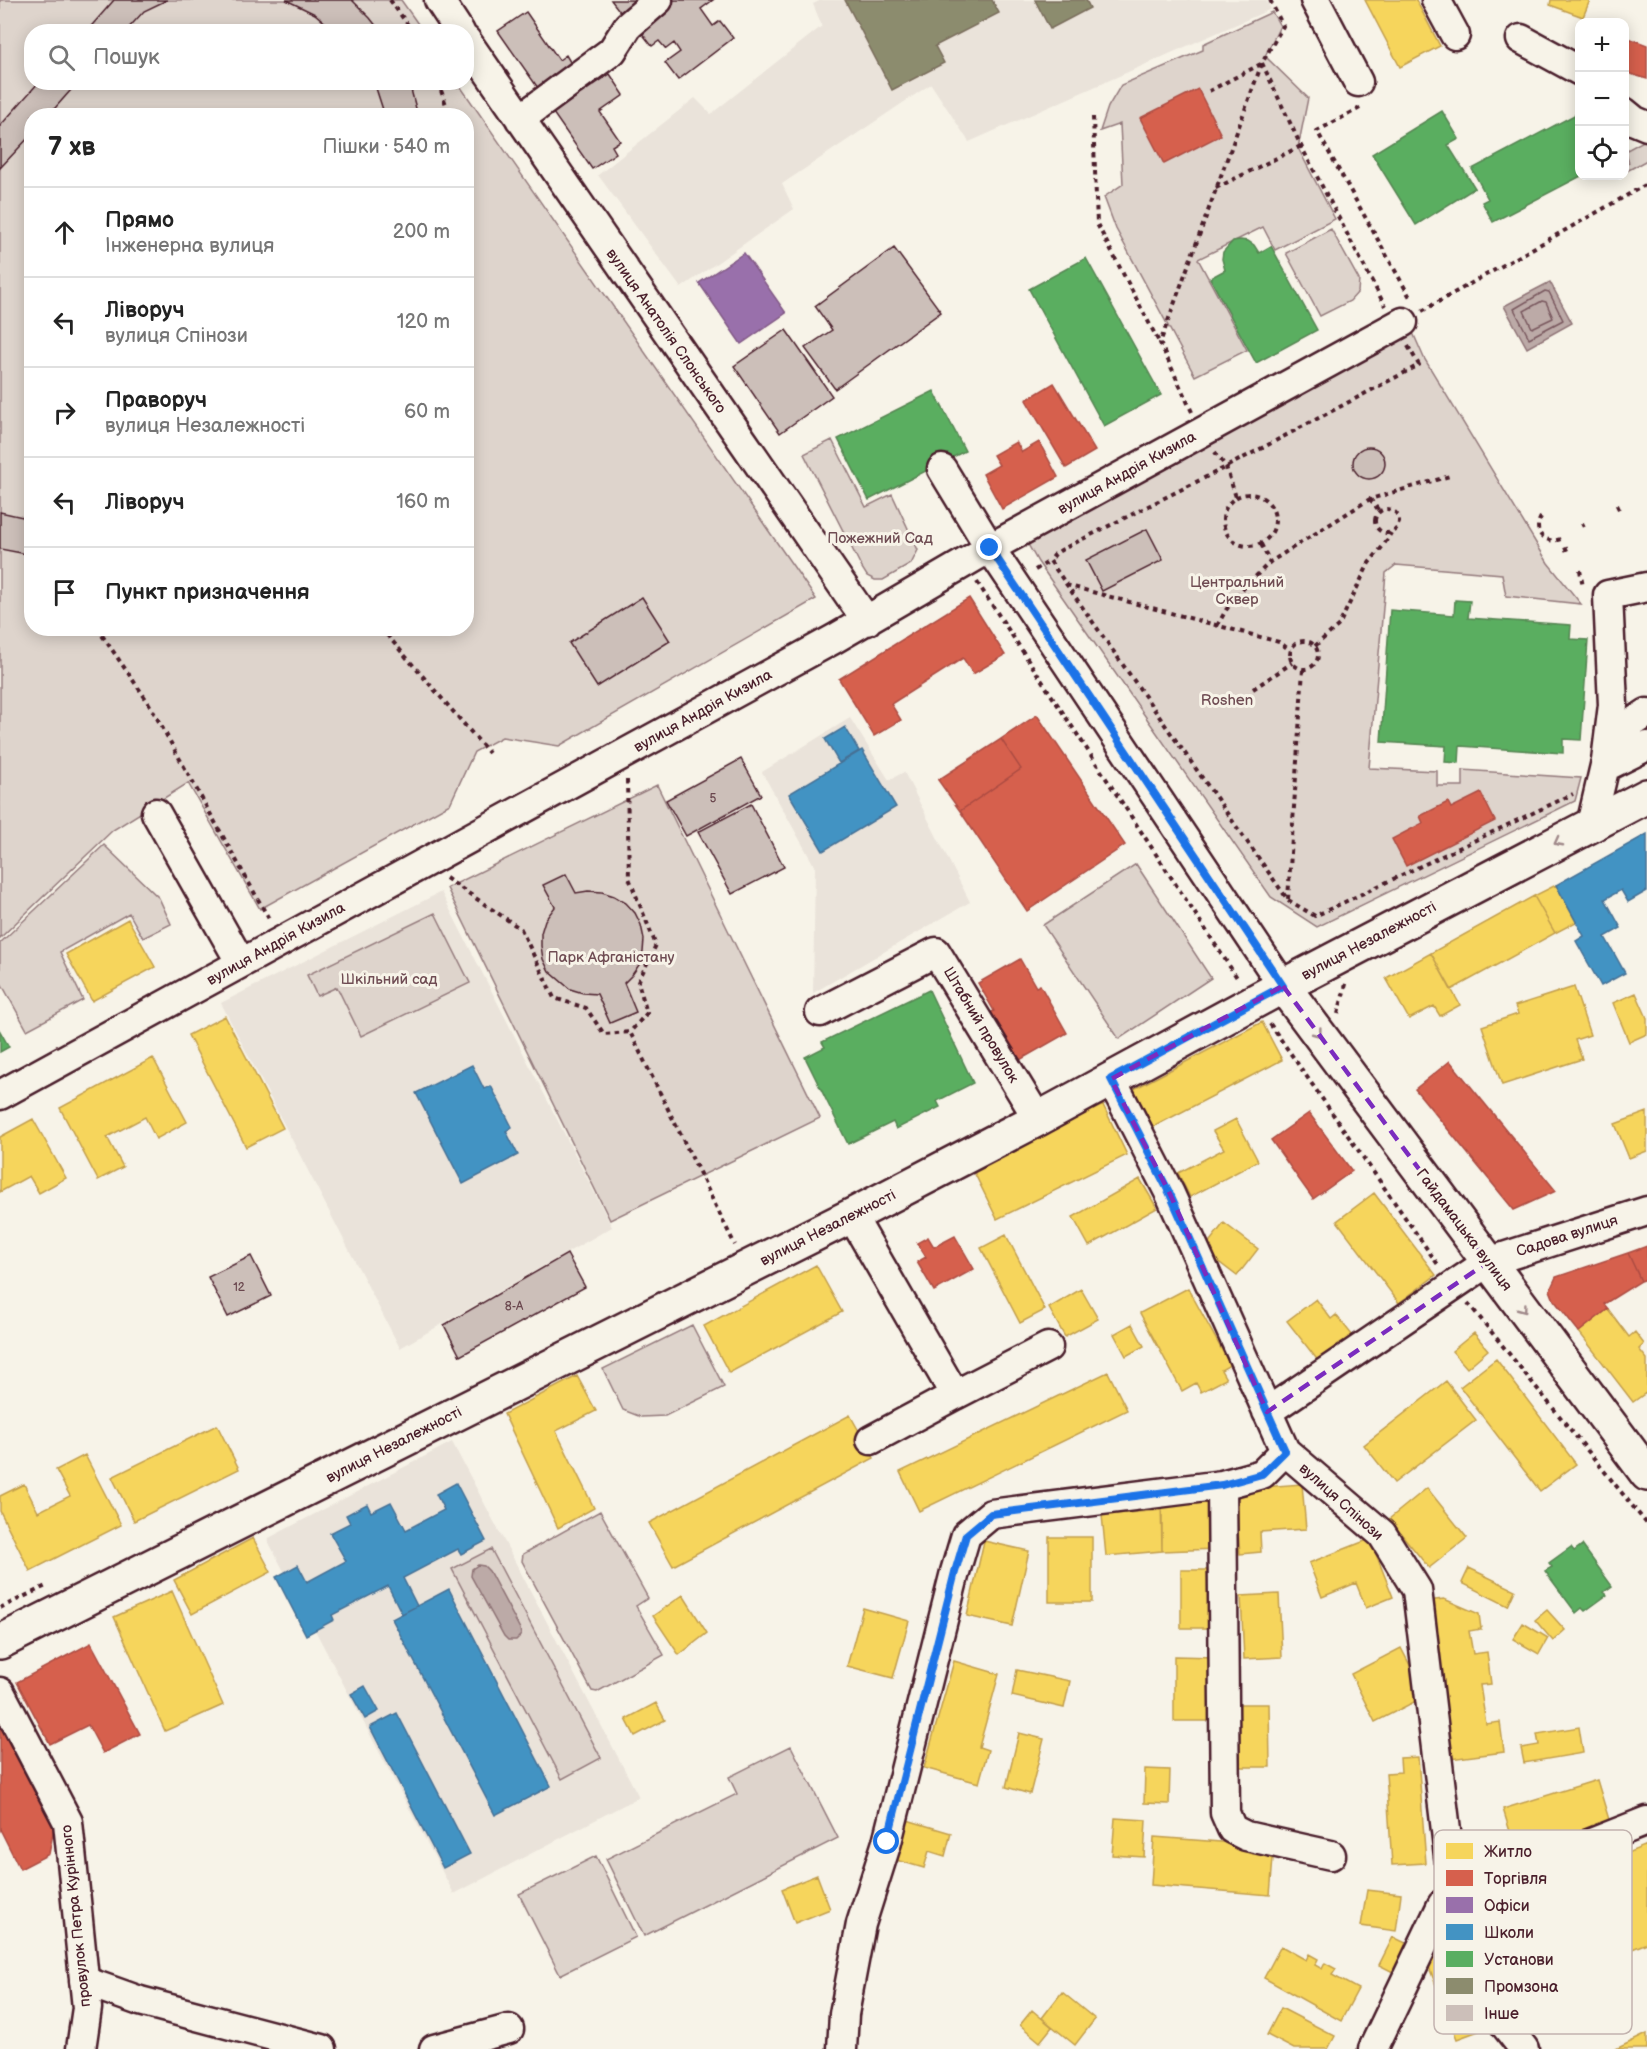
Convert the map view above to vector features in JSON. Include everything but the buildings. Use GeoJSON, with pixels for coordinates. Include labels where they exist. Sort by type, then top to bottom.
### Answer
{"type":"FeatureCollection","features":[{"type":"Feature","properties":{"kind":"main road","name":"вулиця Незалежності"},"geometry":{"type":"LineString","coordinates":[[0,1642],[855,1214],[1038,1119],[1283,986],[1647,796]]}},
{"type":"Feature","properties":{"kind":"main road","name":"Гайдамацька вулиця"},"geometry":{"type":"LineString","coordinates":[[1283,986],[1647,1474]]}},
{"type":"Feature","properties":{"kind":"street"},"geometry":{"type":"LineString","coordinates":[[439,0],[455,24]]}},
{"type":"Feature","properties":{"kind":"street"},"geometry":{"type":"LineString","coordinates":[[520,118],[612,51],[628,26],[658,0]]}},
{"type":"Feature","properties":{"kind":"street"},"geometry":{"type":"LineString","coordinates":[[1304,28],[1311,16],[1314,0]]}},
{"type":"Feature","properties":{"kind":"street"},"geometry":{"type":"LineString","coordinates":[[1314,0],[1361,94]]}},
{"type":"Feature","properties":{"kind":"street"},"geometry":{"type":"LineString","coordinates":[[1436,0],[1455,34]]}},
{"type":"Feature","properties":{"kind":"street"},"geometry":{"type":"LineString","coordinates":[[1521,39],[1575,68]]}},
{"type":"Feature","properties":{"kind":"street","name":"вулиця Анатолія Слонського"},"geometry":{"type":"LineString","coordinates":[[474,52],[867,621]]}},
{"type":"Feature","properties":{"kind":"street"},"geometry":{"type":"LineString","coordinates":[[1629,117],[1635,122],[1647,126]]}},
{"type":"Feature","properties":{"kind":"street","name":"вулиця Андрія Кизила"},"geometry":{"type":"LineString","coordinates":[[0,1095],[867,621],[990,548],[1400,324]]}},
{"type":"Feature","properties":{"kind":"street"},"geometry":{"type":"LineString","coordinates":[[942,469],[990,548],[1283,986]]}},
{"type":"Feature","properties":{"kind":"street"},"geometry":{"type":"LineString","coordinates":[[1591,825],[1605,767],[1613,705],[1608,595],[1647,586]]}},
{"type":"Feature","properties":{"kind":"street"},"geometry":{"type":"LineString","coordinates":[[1610,737],[1647,713]]}},
{"type":"Feature","properties":{"kind":"street"},"geometry":{"type":"LineString","coordinates":[[1605,767],[1647,746]]}},
{"type":"Feature","properties":{"kind":"street"},"geometry":{"type":"LineString","coordinates":[[156,813],[241,963]]}},
{"type":"Feature","properties":{"kind":"street","name":"Штабний провулок"},"geometry":{"type":"LineString","coordinates":[[820,1012],[936,952],[1038,1119]]}},
{"type":"Feature","properties":{"kind":"street","name":"вулиця Спінози"},"geometry":{"type":"LineString","coordinates":[[1111,1079],[1170,1194],[1285,1451],[1382,1534],[1417,1590],[1446,1830]]}},
{"type":"Feature","properties":{"kind":"street","name":"Садова вулиця"},"geometry":{"type":"LineString","coordinates":[[1267,1412],[1488,1262],[1647,1211]]}},
{"type":"Feature","properties":{"kind":"street"},"geometry":{"type":"LineString","coordinates":[[855,1214],[857,1225],[955,1395]]}},
{"type":"Feature","properties":{"kind":"street"},"geometry":{"type":"LineString","coordinates":[[871,1440],[1048,1347]]}},
{"type":"Feature","properties":{"kind":"street"},"geometry":{"type":"LineString","coordinates":[[842,2049],[844,2014],[861,1924],[887,1842],[966,1535],[991,1514],[1222,1485],[1262,1474],[1285,1451]]}},
{"type":"Feature","properties":{"kind":"street"},"geometry":{"type":"LineString","coordinates":[[1222,1485],[1225,1813],[1232,1829],[1246,1836],[1330,1855]]}},
{"type":"Feature","properties":{"kind":"street","name":"провулок Петра Курінного"},"geometry":{"type":"LineString","coordinates":[[0,1692],[68,1822],[87,2008],[81,2049]]}},
{"type":"Feature","properties":{"kind":"street"},"geometry":{"type":"LineString","coordinates":[[1624,1830],[1647,1821]]}},
{"type":"Feature","properties":{"kind":"street"},"geometry":{"type":"LineString","coordinates":[[1373,2049],[1434,1924]]}},
{"type":"Feature","properties":{"kind":"street"},"geometry":{"type":"LineString","coordinates":[[84,1981],[140,2001],[322,2049]]}},
{"type":"Feature","properties":{"kind":"street"},"geometry":{"type":"LineString","coordinates":[[434,2049],[509,2029]]}},
{"type":"Feature","properties":{"kind":"street","name":"вулиця Спінози"},"geometry":{"type":"LineString","coordinates":[[1512,2034],[1524,2049]]}},
{"type":"Feature","properties":{"kind":"path"},"geometry":{"type":"LineString","coordinates":[[390,0],[407,24]]}},
{"type":"Feature","properties":{"kind":"path"},"geometry":{"type":"LineString","coordinates":[[1160,343],[1262,63],[1282,26],[1270,0]]}},
{"type":"Feature","properties":{"kind":"path"},"geometry":{"type":"LineString","coordinates":[[1209,91],[1262,63]]}},
{"type":"Feature","properties":{"kind":"path"},"geometry":{"type":"LineString","coordinates":[[1262,63],[1301,146],[1400,324],[1419,365],[1055,554],[1050,561],[1288,900],[1315,916],[1584,790]]}},
{"type":"Feature","properties":{"kind":"path"},"geometry":{"type":"LineString","coordinates":[[441,90],[447,108]]}},
{"type":"Feature","properties":{"kind":"path"},"geometry":{"type":"LineString","coordinates":[[1361,94],[1317,131],[1419,313],[1647,184]]}},
{"type":"Feature","properties":{"kind":"path"},"geometry":{"type":"LineString","coordinates":[[1093,117],[1097,224],[1160,343],[1202,432],[1226,467],[1236,497]]}},
{"type":"Feature","properties":{"kind":"path"},"geometry":{"type":"LineString","coordinates":[[1216,188],[1301,146]]}},
{"type":"Feature","properties":{"kind":"path"},"geometry":{"type":"LineString","coordinates":[[1218,626],[1238,594],[1270,562],[1370,499],[1450,476]]}},
{"type":"Feature","properties":{"kind":"path"},"geometry":{"type":"LineString","coordinates":[[1244,494],[1261,496],[1273,508],[1275,516],[1273,532],[1261,544],[1253,546],[1237,544],[1226,533],[1223,525],[1225,509],[1236,497],[1244,494]]}},
{"type":"Feature","properties":{"kind":"path"},"geometry":{"type":"LineString","coordinates":[[1370,499],[1380,512]]}},
{"type":"Feature","properties":{"kind":"path"},"geometry":{"type":"LineString","coordinates":[[1617,505],[1621,513]]}},
{"type":"Feature","properties":{"kind":"path"},"geometry":{"type":"LineString","coordinates":[[1315,646],[1339,625],[1369,563],[1391,533],[1397,529],[1399,517],[1389,509],[1380,512],[1375,519],[1375,526],[1379,531],[1391,533]]}},
{"type":"Feature","properties":{"kind":"path"},"geometry":{"type":"LineString","coordinates":[[1541,517],[1538,525],[1543,537],[1551,541],[1561,539]]}},
{"type":"Feature","properties":{"kind":"path"},"geometry":{"type":"LineString","coordinates":[[1582,523],[1586,531]]}},
{"type":"Feature","properties":{"kind":"path"},"geometry":{"type":"LineString","coordinates":[[1261,544],[1270,562]]}},
{"type":"Feature","properties":{"kind":"path"},"geometry":{"type":"LineString","coordinates":[[1564,550],[1571,547]]}},
{"type":"Feature","properties":{"kind":"path"},"geometry":{"type":"LineString","coordinates":[[1580,570],[1584,590]]}},
{"type":"Feature","properties":{"kind":"path"},"geometry":{"type":"LineString","coordinates":[[976,582],[1240,982]]}},
{"type":"Feature","properties":{"kind":"path"},"geometry":{"type":"LineString","coordinates":[[1065,584],[1279,642],[1290,650]]}},
{"type":"Feature","properties":{"kind":"path"},"geometry":{"type":"LineString","coordinates":[[103,636],[148,702],[259,902]]}},
{"type":"Feature","properties":{"kind":"path"},"geometry":{"type":"LineString","coordinates":[[388,636],[489,753]]}},
{"type":"Feature","properties":{"kind":"path"},"geometry":{"type":"LineString","coordinates":[[1304,640],[1315,646],[1318,654],[1315,663],[1304,669],[1292,663],[1290,650],[1295,643],[1304,640]]}},
{"type":"Feature","properties":{"kind":"path"},"geometry":{"type":"LineString","coordinates":[[1253,689],[1292,663]]}},
{"type":"Feature","properties":{"kind":"path"},"geometry":{"type":"LineString","coordinates":[[1288,900],[1304,669]]}},
{"type":"Feature","properties":{"kind":"path"},"geometry":{"type":"LineString","coordinates":[[436,883],[447,878],[521,928],[554,998],[586,1008],[604,1034],[630,1032],[647,1013],[638,982],[656,945],[629,878],[627,779]]}},
{"type":"Feature","properties":{"kind":"path"},"geometry":{"type":"LineString","coordinates":[[630,1032],[712,1200]]}},
{"type":"Feature","properties":{"kind":"highlighted area"},"geometry":{"type":"Polygon","coordinates":[[[1283,986],[1488,1262],[1267,1412],[1170,1194],[1111,1079],[1283,986]]]}},
{"type":"Feature","properties":{"kind":"shaded area"},"geometry":{"type":"Polygon","coordinates":[[[821,0],[1266,0],[1271,9],[969,142],[931,84],[782,184],[794,209],[681,288],[598,175],[695,98],[711,114],[822,26],[813,4],[821,0]]]}},
{"type":"Feature","properties":{"kind":"shaded area"},"geometry":{"type":"Polygon","coordinates":[[[850,718],[889,780],[904,772],[970,902],[813,993],[815,867],[762,772],[850,718]]]}},
{"type":"Feature","properties":{"kind":"shaded area"},"geometry":{"type":"Polygon","coordinates":[[[441,892],[612,1227],[400,1348],[221,1003],[441,892]]]}},
{"type":"Feature","properties":{"kind":"shaded area"},"geometry":{"type":"Polygon","coordinates":[[[452,1442],[639,1797],[454,1894],[267,1539],[452,1442]]]}},
{"type":"Feature","properties":{"kind":"green space"},"geometry":{"type":"Polygon","coordinates":[[[0,0],[401,0],[418,24],[24,24],[24,90],[463,90],[816,599],[559,746],[502,737],[474,752],[450,804],[260,909],[188,783],[113,830],[0,938],[0,0]]]}},
{"type":"Feature","properties":{"kind":"green space"},"geometry":{"type":"Polygon","coordinates":[[[1272,12],[1280,26],[1265,56],[1308,98],[1298,148],[1335,219],[1275,250],[1263,227],[1198,259],[1247,350],[1195,376],[1116,229],[1104,197],[1123,184],[1120,124],[1100,131],[1108,107],[1121,85],[1203,50],[1203,44],[1272,12]]]}},
{"type":"Feature","properties":{"kind":"green space"},"geometry":{"type":"Polygon","coordinates":[[[1647,139],[1647,160],[1629,170],[1629,149],[1647,139]]]}},
{"type":"Feature","properties":{"kind":"green space"},"geometry":{"type":"Polygon","coordinates":[[[1331,229],[1359,280],[1358,292],[1350,301],[1320,316],[1286,253],[1331,229]]]}},
{"type":"Feature","properties":{"kind":"green space","name":"Центральний Сквер"},"geometry":{"type":"Polygon","coordinates":[[[1410,326],[1424,358],[1548,563],[1581,604],[1506,596],[1502,574],[1396,565],[1386,573],[1369,768],[1437,771],[1437,786],[1463,786],[1463,770],[1581,778],[1575,801],[1317,927],[1271,897],[1038,562],[1025,539],[1410,326]]]}},
{"type":"Feature","properties":{"kind":"green space","name":"Пожежний Сад"},"geometry":{"type":"Polygon","coordinates":[[[832,440],[866,507],[892,494],[918,550],[911,564],[883,580],[875,580],[867,576],[804,454],[832,440]]]}},
{"type":"Feature","properties":{"kind":"green space","name":"Парк Афганістану"},"geometry":{"type":"Polygon","coordinates":[[[657,785],[820,1118],[610,1220],[447,888],[657,785]]]}},
{"type":"Feature","properties":{"kind":"green space"},"geometry":{"type":"Polygon","coordinates":[[[104,845],[159,898],[171,924],[143,938],[129,913],[60,952],[83,1000],[27,1030],[0,981],[0,943],[104,845]]]}},
{"type":"Feature","properties":{"kind":"green space"},"geometry":{"type":"Polygon","coordinates":[[[1136,864],[1211,978],[1119,1039],[1043,925],[1136,864]]]}},
{"type":"Feature","properties":{"kind":"green space","name":"Шкільний сад"},"geometry":{"type":"Polygon","coordinates":[[[435,913],[470,983],[361,1036],[337,987],[317,996],[307,975],[435,913]]]}},
{"type":"Feature","properties":{"kind":"green space"},"geometry":{"type":"Polygon","coordinates":[[[692,1325],[724,1387],[665,1416],[641,1417],[623,1410],[603,1369],[692,1325]]]}},
{"type":"Feature","properties":{"kind":"green space"},"geometry":{"type":"Polygon","coordinates":[[[600,1511],[648,1598],[636,1606],[664,1655],[597,1692],[592,1691],[522,1561],[523,1554],[600,1511]]]}},
{"type":"Feature","properties":{"kind":"green space"},"geometry":{"type":"Polygon","coordinates":[[[491,1549],[601,1758],[562,1779],[452,1569],[491,1549]]]}},
{"type":"Feature","properties":{"kind":"green space"},"geometry":{"type":"Polygon","coordinates":[[[791,1746],[838,1838],[644,1936],[606,1859],[737,1794],[729,1777],[791,1746]]]}},
{"type":"Feature","properties":{"kind":"green space"},"geometry":{"type":"Polygon","coordinates":[[[596,1856],[636,1937],[560,1975],[519,1894],[596,1856]]]}},
{"type":"Feature","properties":{"kind":"water"},"geometry":{"type":"Polygon","coordinates":[[[1550,282],[1572,323],[1527,348],[1504,306],[1550,282]]]}},
{"type":"Feature","properties":{"kind":"water"},"geometry":{"type":"Polygon","coordinates":[[[478,1565],[484,1566],[489,1571],[520,1629],[521,1635],[516,1640],[508,1640],[504,1636],[471,1576],[472,1569],[478,1565]]]}},
{"type":"Feature","properties":{"kind":"route"},"geometry":{"type":"LineString","coordinates":[[887,1842],[966,1535],[991,1514],[1222,1485],[1262,1474],[1285,1451],[1170,1194],[1111,1079],[1283,986],[990,548]]}},
{"type":"Feature","properties":{"kind":"park label","name":"Roshen"},"geometry":{"type":"Point","coordinates":[1227,700]}}]}
